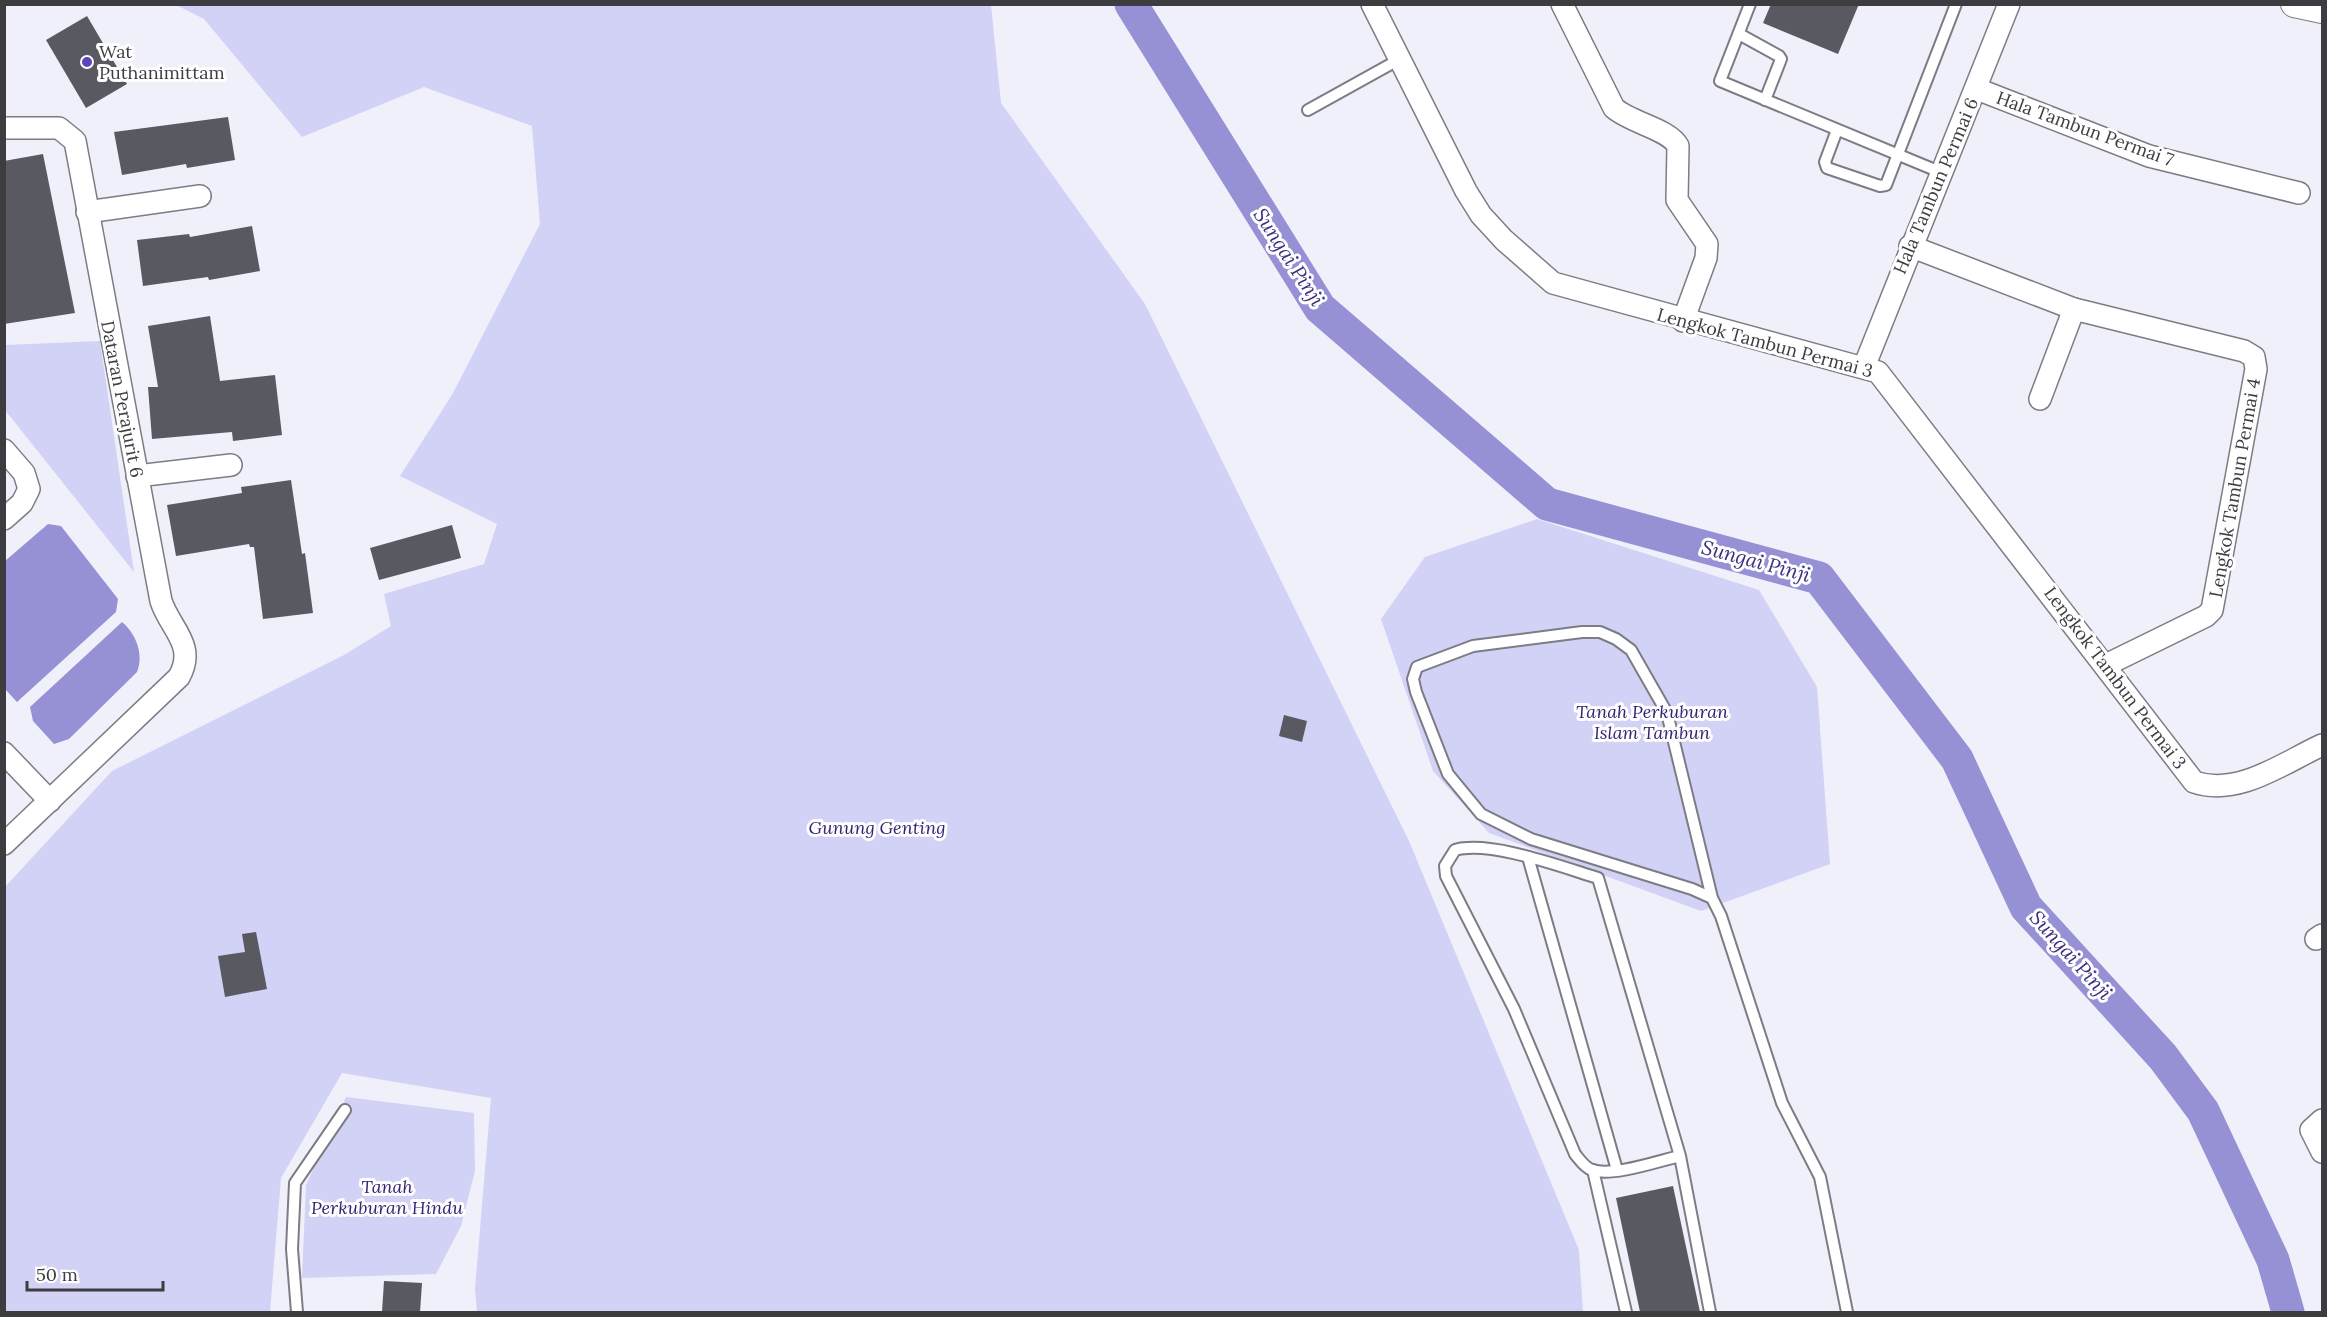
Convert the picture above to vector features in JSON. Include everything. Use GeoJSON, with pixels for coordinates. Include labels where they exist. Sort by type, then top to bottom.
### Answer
{"type":"FeatureCollection","features":[{"type":"Feature","properties":{"kind":"street","name":"Lengkok Tambun Permai 3"},"geometry":{"type":"LineString","coordinates":[[1372,4],[1476,207],[1504,240],[1531,266],[1553,283],[1683,321],[1878,372],[2194,782],[2209,787],[2228,787],[2322,745]]}},
{"type":"Feature","properties":{"kind":"street"},"geometry":{"type":"LineString","coordinates":[[1562,4],[1614,108],[1625,117],[1669,137],[1678,147],[1677,200],[1707,244],[1706,258],[1683,321]]}},
{"type":"Feature","properties":{"kind":"street","name":"Hala Tambun Permai 6"},"geometry":{"type":"LineString","coordinates":[[1864,367],[1910,246],[1977,89],[2009,4]]}},
{"type":"Feature","properties":{"kind":"street"},"geometry":{"type":"LineString","coordinates":[[2294,4],[2322,10]]}},
{"type":"Feature","properties":{"kind":"street","name":"Hala Tambun Permai 7"},"geometry":{"type":"LineString","coordinates":[[1977,89],[2149,156],[2299,193]]}},
{"type":"Feature","properties":{"kind":"street","name":"Dataran Perajurit 6"},"geometry":{"type":"LineString","coordinates":[[4,128],[52,127],[65,131],[75,141],[161,601],[165,613],[185,643],[186,656],[179,677],[50,801]]}},
{"type":"Feature","properties":{"kind":"street"},"geometry":{"type":"LineString","coordinates":[[87,213],[200,196]]}},
{"type":"Feature","properties":{"kind":"street","name":"Lengkok Tambun Permai 4"},"geometry":{"type":"LineString","coordinates":[[1910,246],[2074,309],[2244,351],[2254,357],[2256,363],[2212,610],[2206,616],[2106,665]]}},
{"type":"Feature","properties":{"kind":"street"},"geometry":{"type":"LineString","coordinates":[[2040,399],[2074,309]]}},
{"type":"Feature","properties":{"kind":"street"},"geometry":{"type":"LineString","coordinates":[[4,450],[24,473],[29,489],[22,503],[4,519]]}},
{"type":"Feature","properties":{"kind":"street"},"geometry":{"type":"LineString","coordinates":[[137,476],[231,465]]}},
{"type":"Feature","properties":{"kind":"street"},"geometry":{"type":"LineString","coordinates":[[4,753],[50,801],[4,844]]}},
{"type":"Feature","properties":{"kind":"street"},"geometry":{"type":"LineString","coordinates":[[2322,1120],[2311,1130],[2322,1152]]}},
{"type":"Feature","properties":{"kind":"lane"},"geometry":{"type":"LineString","coordinates":[[1750,4],[1720,81],[1940,172]]}},
{"type":"Feature","properties":{"kind":"lane"},"geometry":{"type":"LineString","coordinates":[[1838,130],[1825,162],[1827,168],[1884,186],[1899,155],[1956,4]]}},
{"type":"Feature","properties":{"kind":"lane"},"geometry":{"type":"LineString","coordinates":[[1739,34],[1781,59],[1765,100]]}},
{"type":"Feature","properties":{"kind":"lane"},"geometry":{"type":"LineString","coordinates":[[1308,110],[1400,59]]}},
{"type":"Feature","properties":{"kind":"lane"},"geometry":{"type":"LineString","coordinates":[[1712,898],[1672,881],[1531,839],[1481,814],[1448,774],[1416,692],[1413,679],[1417,667],[1473,646],[1582,632],[1600,632],[1616,639],[1630,650],[1667,713],[1712,898],[1721,916],[1782,1103],[1820,1177],[1847,1312]]}},
{"type":"Feature","properties":{"kind":"lane"},"geometry":{"type":"LineString","coordinates":[[1680,1156],[1617,1170],[1593,1170],[1583,1165],[1575,1154],[1514,1008],[1446,876],[1445,867],[1455,850],[1469,846],[1528,857],[1598,878],[1680,1156],[1710,1312]]}},
{"type":"Feature","properties":{"kind":"lane"},"geometry":{"type":"LineString","coordinates":[[1528,857],[1617,1170]]}},
{"type":"Feature","properties":{"kind":"lane"},"geometry":{"type":"LineString","coordinates":[[297,1312],[292,1249],[295,1183],[345,1110]]}},
{"type":"Feature","properties":{"kind":"lane"},"geometry":{"type":"LineString","coordinates":[[1593,1170],[1626,1312]]}},
{"type":"Feature","properties":{"kind":"green space","name":"Gunung Genting"},"geometry":{"type":"Polygon","coordinates":[[[176,5],[991,5],[1001,103],[1145,304],[1409,841],[1579,1250],[1583,1312],[477,1312],[475,1289],[491,1098],[342,1073],[281,1178],[270,1312],[5,1312],[4,888],[112,771],[344,655],[391,626],[384,594],[484,564],[497,524],[400,476],[452,395],[540,224],[532,126],[424,87],[302,137],[204,19],[176,5]]]}},
{"type":"Feature","properties":{"kind":"green space"},"geometry":{"type":"Polygon","coordinates":[[[100,341],[134,572],[5,410],[5,345],[100,341]]]}},
{"type":"Feature","properties":{"kind":"green space","name":"Tanah Perkuburan Islam Tambun"},"geometry":{"type":"Polygon","coordinates":[[[1537,519],[1759,590],[1817,687],[1830,864],[1701,911],[1489,833],[1433,771],[1381,619],[1425,557],[1537,519]]]}},
{"type":"Feature","properties":{"kind":"green space","name":"Tanah Perkuburan Hindu"},"geometry":{"type":"Polygon","coordinates":[[[346,1097],[474,1113],[475,1171],[461,1226],[436,1274],[302,1278],[306,1185],[346,1097]]]}},
{"type":"Feature","properties":{"kind":"shaded area"},"geometry":{"type":"Polygon","coordinates":[[[48,524],[61,526],[118,599],[116,612],[17,702],[5,689],[5,561],[48,524]]]}},
{"type":"Feature","properties":{"kind":"shaded area"},"geometry":{"type":"Polygon","coordinates":[[[122,622],[135,638],[139,651],[137,672],[69,739],[54,744],[33,721],[30,707],[122,622]]]}},
{"type":"Feature","properties":{"kind":"building"},"geometry":{"type":"Polygon","coordinates":[[[1771,4],[1859,4],[1838,54],[1763,23],[1771,4]]]}},
{"type":"Feature","properties":{"kind":"building","name":"Wat Puthanimittam"},"geometry":{"type":"Polygon","coordinates":[[[87,16],[127,84],[86,108],[46,40],[87,16]]]}},
{"type":"Feature","properties":{"kind":"building"},"geometry":{"type":"Polygon","coordinates":[[[228,117],[235,160],[187,168],[186,164],[122,175],[114,132],[228,117]]]}},
{"type":"Feature","properties":{"kind":"building"},"geometry":{"type":"Polygon","coordinates":[[[43,154],[75,313],[4,324],[4,161],[43,154]]]}},
{"type":"Feature","properties":{"kind":"building"},"geometry":{"type":"Polygon","coordinates":[[[252,226],[260,271],[209,280],[208,277],[143,286],[137,240],[189,234],[190,237],[252,226]]]}},
{"type":"Feature","properties":{"kind":"building"},"geometry":{"type":"Polygon","coordinates":[[[210,316],[220,381],[275,375],[282,435],[233,441],[232,432],[152,439],[148,387],[158,387],[148,326],[210,316]]]}},
{"type":"Feature","properties":{"kind":"building"},"geometry":{"type":"Polygon","coordinates":[[[291,480],[302,554],[305,553],[313,613],[263,619],[254,547],[250,547],[249,544],[176,556],[167,505],[242,493],[241,487],[291,480]]]}},
{"type":"Feature","properties":{"kind":"building"},"geometry":{"type":"Polygon","coordinates":[[[452,525],[461,558],[379,580],[370,548],[452,525]]]}},
{"type":"Feature","properties":{"kind":"building"},"geometry":{"type":"Polygon","coordinates":[[[1284,715],[1307,721],[1302,742],[1279,736],[1284,715]]]}},
{"type":"Feature","properties":{"kind":"building"},"geometry":{"type":"Polygon","coordinates":[[[256,932],[267,989],[225,997],[218,956],[245,952],[242,934],[256,932]]]}},
{"type":"Feature","properties":{"kind":"building"},"geometry":{"type":"Polygon","coordinates":[[[1673,1186],[1700,1312],[1640,1312],[1616,1198],[1673,1186]]]}},
{"type":"Feature","properties":{"kind":"building"},"geometry":{"type":"Polygon","coordinates":[[[384,1281],[422,1283],[420,1312],[382,1312],[384,1281]]]}},
{"type":"Feature","properties":{"kind":"waterway","name":"Sungai Pinji"},"geometry":{"type":"LineString","coordinates":[[1131,4],[1320,308],[1547,504],[1819,578],[1957,759],[2026,907],[2163,1057],[2203,1111],[2273,1260],[2288,1312]]}},
{"type":"Feature","properties":{"kind":"place","name":"Wat Puthanimittam"},"geometry":{"type":"Point","coordinates":[87,62]}}]}
